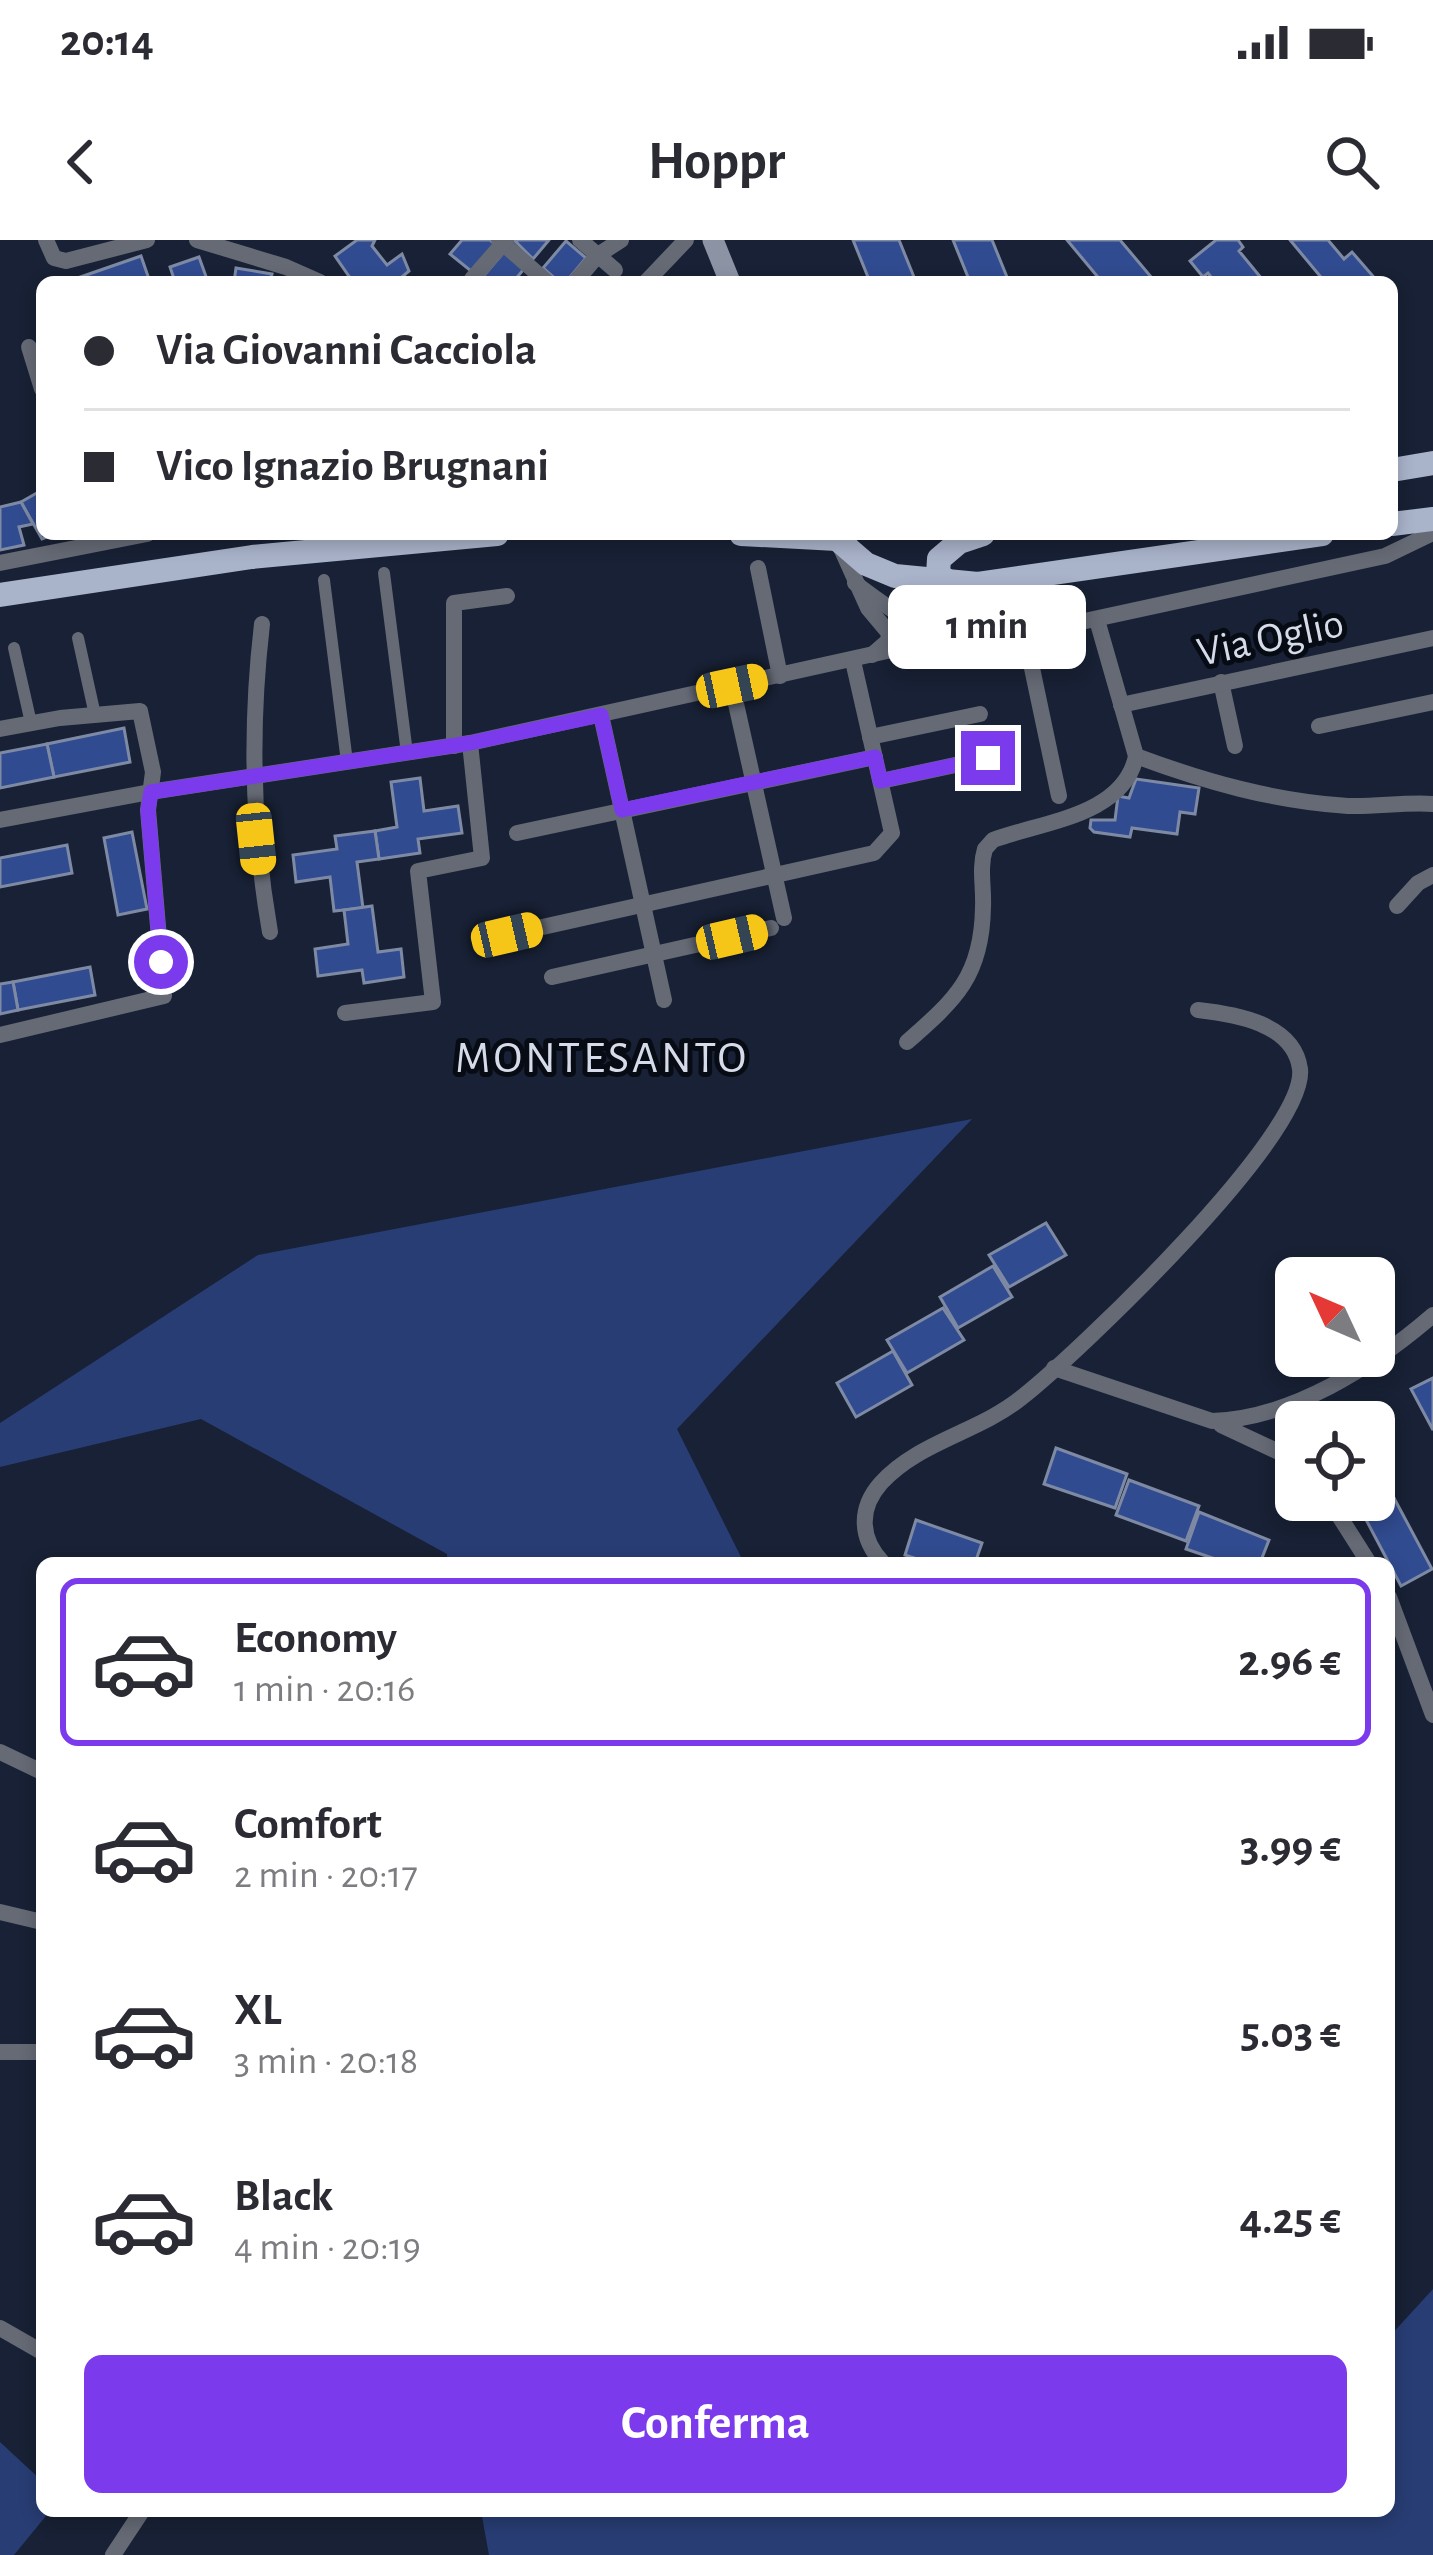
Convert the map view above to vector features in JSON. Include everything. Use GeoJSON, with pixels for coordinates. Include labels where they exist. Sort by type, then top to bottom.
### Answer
{"type":"FeatureCollection","features":[{"type":"Feature","properties":{"kind":"main road"},"geometry":{"type":"LineString","coordinates":[[713,240],[728,276]]}},
{"type":"Feature","properties":{"kind":"main road"},"geometry":{"type":"LineString","coordinates":[[1398,469],[1433,463]]}},
{"type":"Feature","properties":{"kind":"main road"},"geometry":{"type":"LineString","coordinates":[[1398,523],[1433,519]]}},
{"type":"Feature","properties":{"kind":"main road"},"geometry":{"type":"LineString","coordinates":[[0,595],[214,562],[436,540]]}},
{"type":"Feature","properties":{"kind":"main road"},"geometry":{"type":"LineString","coordinates":[[844,540],[866,564],[895,576],[952,584],[1039,577],[1283,540]]}},
{"type":"Feature","properties":{"kind":"main road"},"geometry":{"type":"LineString","coordinates":[[952,584],[938,574],[939,559],[964,540]]}},
{"type":"Feature","properties":{"kind":"street"},"geometry":{"type":"LineString","coordinates":[[46,240],[54,259],[66,261],[147,240]]}},
{"type":"Feature","properties":{"kind":"street"},"geometry":{"type":"LineString","coordinates":[[197,240],[285,274]]}},
{"type":"Feature","properties":{"kind":"street"},"geometry":{"type":"LineString","coordinates":[[580,240],[615,270]]}},
{"type":"Feature","properties":{"kind":"street"},"geometry":{"type":"LineString","coordinates":[[580,276],[598,255],[621,240]]}},
{"type":"Feature","properties":{"kind":"street"},"geometry":{"type":"LineString","coordinates":[[652,276],[686,240]]}},
{"type":"Feature","properties":{"kind":"street"},"geometry":{"type":"LineString","coordinates":[[474,276],[502,241],[540,276]]}},
{"type":"Feature","properties":{"kind":"street"},"geometry":{"type":"LineString","coordinates":[[28,347],[36,370]]}},
{"type":"Feature","properties":{"kind":"street"},"geometry":{"type":"LineString","coordinates":[[855,583],[905,620],[946,638],[969,642],[1097,620],[1385,556],[1433,533]]}},
{"type":"Feature","properties":{"kind":"street"},"geometry":{"type":"LineString","coordinates":[[0,563],[93,540]]}},
{"type":"Feature","properties":{"kind":"street"},"geometry":{"type":"LineString","coordinates":[[841,540],[855,583],[889,633],[888,641],[862,658]]}},
{"type":"Feature","properties":{"kind":"street"},"geometry":{"type":"LineString","coordinates":[[758,568],[780,676]]}},
{"type":"Feature","properties":{"kind":"street"},"geometry":{"type":"LineString","coordinates":[[384,574],[407,753]]}},
{"type":"Feature","properties":{"kind":"street"},"geometry":{"type":"LineString","coordinates":[[324,580],[347,763]]}},
{"type":"Feature","properties":{"kind":"street"},"geometry":{"type":"LineString","coordinates":[[345,1013],[433,1002],[418,871],[482,857],[462,745],[454,603],[507,596]]}},
{"type":"Feature","properties":{"kind":"street"},"geometry":{"type":"LineString","coordinates":[[907,1042],[948,1005],[971,975],[981,937],[985,849],[993,840],[1102,802],[1133,771],[1136,756],[1097,620]]}},
{"type":"Feature","properties":{"kind":"street"},"geometry":{"type":"LineString","coordinates":[[262,624],[254,777],[256,839],[270,932]]}},
{"type":"Feature","properties":{"kind":"street"},"geometry":{"type":"LineString","coordinates":[[1025,634],[1059,796]]}},
{"type":"Feature","properties":{"kind":"street"},"geometry":{"type":"LineString","coordinates":[[77,638],[95,715]]}},
{"type":"Feature","properties":{"kind":"street"},"geometry":{"type":"LineString","coordinates":[[0,820],[462,745],[946,638]]}},
{"type":"Feature","properties":{"kind":"street","name":"Via Oglio"},"geometry":{"type":"LineString","coordinates":[[1121,705],[1433,638]]}},
{"type":"Feature","properties":{"kind":"street"},"geometry":{"type":"LineString","coordinates":[[14,647],[31,723]]}},
{"type":"Feature","properties":{"kind":"street"},"geometry":{"type":"LineString","coordinates":[[507,935],[874,853],[892,833],[871,737],[862,658]]}},
{"type":"Feature","properties":{"kind":"street"},"geometry":{"type":"LineString","coordinates":[[1220,682],[1235,746]]}},
{"type":"Feature","properties":{"kind":"street"},"geometry":{"type":"LineString","coordinates":[[552,977],[778,923],[775,875],[732,686]]}},
{"type":"Feature","properties":{"kind":"street"},"geometry":{"type":"LineString","coordinates":[[1319,727],[1433,702]]}},
{"type":"Feature","properties":{"kind":"street"},"geometry":{"type":"LineString","coordinates":[[0,729],[140,711],[153,772],[148,810],[164,996],[0,1035]]}},
{"type":"Feature","properties":{"kind":"street"},"geometry":{"type":"LineString","coordinates":[[871,737],[980,714]]}},
{"type":"Feature","properties":{"kind":"street"},"geometry":{"type":"LineString","coordinates":[[601,715],[664,1000]]}},
{"type":"Feature","properties":{"kind":"street"},"geometry":{"type":"LineString","coordinates":[[1136,756],[1218,786],[1259,795],[1340,805],[1433,804]]}},
{"type":"Feature","properties":{"kind":"street"},"geometry":{"type":"LineString","coordinates":[[517,832],[875,757]]}},
{"type":"Feature","properties":{"kind":"street"},"geometry":{"type":"LineString","coordinates":[[880,781],[988,758]]}},
{"type":"Feature","properties":{"kind":"street"},"geometry":{"type":"LineString","coordinates":[[1397,906],[1418,883],[1433,875]]}},
{"type":"Feature","properties":{"kind":"street"},"geometry":{"type":"LineString","coordinates":[[880,1557],[863,1528],[880,1484],[907,1461],[1020,1400],[1152,1277],[1220,1205],[1295,1094],[1300,1066],[1263,1023],[1198,1010]]}},
{"type":"Feature","properties":{"kind":"street"},"geometry":{"type":"LineString","coordinates":[[1298,1401],[1389,1348],[1433,1315]]}},
{"type":"Feature","properties":{"kind":"street"},"geometry":{"type":"LineString","coordinates":[[1054,1368],[1212,1421],[1275,1450]]}},
{"type":"Feature","properties":{"kind":"street"},"geometry":{"type":"LineString","coordinates":[[1212,1421],[1249,1418],[1275,1409]]}},
{"type":"Feature","properties":{"kind":"street"},"geometry":{"type":"LineString","coordinates":[[1342,1521],[1365,1557]]}},
{"type":"Feature","properties":{"kind":"street"},"geometry":{"type":"LineString","coordinates":[[1395,1613],[1433,1714]]}},
{"type":"Feature","properties":{"kind":"street"},"geometry":{"type":"LineString","coordinates":[[0,1752],[36,1769]]}},
{"type":"Feature","properties":{"kind":"street"},"geometry":{"type":"LineString","coordinates":[[0,1912],[36,1921]]}},
{"type":"Feature","properties":{"kind":"street"},"geometry":{"type":"LineString","coordinates":[[0,2052],[36,2052]]}},
{"type":"Feature","properties":{"kind":"street"},"geometry":{"type":"LineString","coordinates":[[0,2328],[36,2349]]}},
{"type":"Feature","properties":{"kind":"street"},"geometry":{"type":"LineString","coordinates":[[113,2555],[138,2517]]}},
{"type":"Feature","properties":{"kind":"shaded area"},"geometry":{"type":"Polygon","coordinates":[[[972,1119],[677,1429],[741,1557],[447,1557],[201,1419],[0,1467],[0,1423],[258,1255],[972,1119]]]}},
{"type":"Feature","properties":{"kind":"shaded area"},"geometry":{"type":"Polygon","coordinates":[[[1433,2289],[1433,2555],[489,2555],[482,2517],[1395,2517],[1395,2330],[1433,2289]]]}},
{"type":"Feature","properties":{"kind":"shaded area"},"geometry":{"type":"Polygon","coordinates":[[[0,2442],[36,2475],[36,2517],[45,2517],[14,2555],[0,2555],[0,2442]]]}},
{"type":"Feature","properties":{"kind":"building"},"geometry":{"type":"Polygon","coordinates":[[[357,240],[375,240],[372,246],[387,265],[402,254],[409,271],[403,276],[349,276],[335,256],[357,240]]]}},
{"type":"Feature","properties":{"kind":"building"},"geometry":{"type":"Polygon","coordinates":[[[462,240],[495,244],[471,271],[450,254],[462,240]]]}},
{"type":"Feature","properties":{"kind":"building"},"geometry":{"type":"Polygon","coordinates":[[[514,240],[549,240],[533,259],[514,240]]]}},
{"type":"Feature","properties":{"kind":"building"},"geometry":{"type":"Polygon","coordinates":[[[853,240],[899,240],[914,276],[868,276],[853,240]]]}},
{"type":"Feature","properties":{"kind":"building"},"geometry":{"type":"Polygon","coordinates":[[[953,240],[992,240],[1007,276],[968,276],[953,240]]]}},
{"type":"Feature","properties":{"kind":"building"},"geometry":{"type":"Polygon","coordinates":[[[1067,240],[1120,240],[1150,276],[1097,276],[1067,240]]]}},
{"type":"Feature","properties":{"kind":"building"},"geometry":{"type":"Polygon","coordinates":[[[1216,240],[1238,240],[1243,247],[1239,251],[1260,276],[1202,276],[1190,261],[1216,240]]]}},
{"type":"Feature","properties":{"kind":"building"},"geometry":{"type":"Polygon","coordinates":[[[1290,240],[1328,240],[1344,259],[1352,252],[1373,276],[1320,276],[1290,240]]]}},
{"type":"Feature","properties":{"kind":"building"},"geometry":{"type":"Polygon","coordinates":[[[566,241],[586,258],[571,276],[552,276],[543,268],[566,241]]]}},
{"type":"Feature","properties":{"kind":"building"},"geometry":{"type":"Polygon","coordinates":[[[504,252],[524,269],[518,276],[483,276],[504,252]]]}},
{"type":"Feature","properties":{"kind":"building"},"geometry":{"type":"Polygon","coordinates":[[[141,256],[148,276],[83,276],[141,256]]]}},
{"type":"Feature","properties":{"kind":"building"},"geometry":{"type":"Polygon","coordinates":[[[199,257],[206,276],[173,276],[170,267],[199,257]]]}},
{"type":"Feature","properties":{"kind":"building"},"geometry":{"type":"Polygon","coordinates":[[[236,268],[272,274],[272,276],[235,276],[236,268]]]}},
{"type":"Feature","properties":{"kind":"building"},"geometry":{"type":"Polygon","coordinates":[[[36,493],[36,528],[21,502],[36,493]]]}},
{"type":"Feature","properties":{"kind":"building"},"geometry":{"type":"Polygon","coordinates":[[[21,502],[33,524],[19,527],[24,545],[0,550],[0,507],[21,502]]]}},
{"type":"Feature","properties":{"kind":"building"},"geometry":{"type":"Polygon","coordinates":[[[124,728],[130,762],[54,777],[47,744],[124,728]]]}},
{"type":"Feature","properties":{"kind":"building"},"geometry":{"type":"Polygon","coordinates":[[[47,744],[54,777],[0,788],[0,753],[47,744]]]}},
{"type":"Feature","properties":{"kind":"building"},"geometry":{"type":"Polygon","coordinates":[[[420,778],[424,811],[458,806],[462,833],[418,839],[420,853],[379,859],[375,831],[397,827],[391,782],[420,778]]]}},
{"type":"Feature","properties":{"kind":"building"},"geometry":{"type":"Polygon","coordinates":[[[1136,779],[1199,788],[1195,814],[1180,812],[1177,834],[1132,828],[1130,837],[1090,828],[1091,820],[1115,820],[1118,796],[1129,798],[1136,779]]]}},
{"type":"Feature","properties":{"kind":"building"},"geometry":{"type":"Polygon","coordinates":[[[375,831],[379,859],[357,862],[363,908],[334,911],[330,877],[296,882],[293,855],[337,849],[335,836],[375,831]]]}},
{"type":"Feature","properties":{"kind":"building"},"geometry":{"type":"Polygon","coordinates":[[[132,832],[147,909],[118,915],[104,838],[132,832]]]}},
{"type":"Feature","properties":{"kind":"building"},"geometry":{"type":"Polygon","coordinates":[[[67,845],[72,873],[0,887],[0,858],[67,845]]]}},
{"type":"Feature","properties":{"kind":"building"},"geometry":{"type":"Polygon","coordinates":[[[372,906],[378,952],[401,949],[404,977],[364,983],[362,970],[318,976],[315,949],[348,944],[344,910],[372,906]]]}},
{"type":"Feature","properties":{"kind":"building"},"geometry":{"type":"Polygon","coordinates":[[[90,967],[95,995],[18,1010],[13,982],[90,967]]]}},
{"type":"Feature","properties":{"kind":"building"},"geometry":{"type":"Polygon","coordinates":[[[13,982],[18,1010],[0,1014],[0,984],[13,982]]]}},
{"type":"Feature","properties":{"kind":"building"},"geometry":{"type":"Polygon","coordinates":[[[1046,1223],[1066,1255],[1009,1287],[989,1255],[1046,1223]]]}},
{"type":"Feature","properties":{"kind":"building"},"geometry":{"type":"Polygon","coordinates":[[[993,1266],[1012,1297],[958,1328],[940,1297],[993,1266]]]}},
{"type":"Feature","properties":{"kind":"building"},"geometry":{"type":"Polygon","coordinates":[[[943,1308],[964,1340],[907,1373],[887,1340],[943,1308]]]}},
{"type":"Feature","properties":{"kind":"building"},"geometry":{"type":"Polygon","coordinates":[[[893,1351],[912,1385],[856,1417],[837,1383],[893,1351]]]}},
{"type":"Feature","properties":{"kind":"building"},"geometry":{"type":"Polygon","coordinates":[[[1433,1378],[1433,1430],[1411,1389],[1433,1378]]]}},
{"type":"Feature","properties":{"kind":"building"},"geometry":{"type":"Polygon","coordinates":[[[1056,1448],[1127,1474],[1115,1508],[1044,1484],[1056,1448]]]}},
{"type":"Feature","properties":{"kind":"building"},"geometry":{"type":"Polygon","coordinates":[[[1129,1480],[1199,1506],[1186,1541],[1116,1515],[1129,1480]]]}},
{"type":"Feature","properties":{"kind":"building"},"geometry":{"type":"Polygon","coordinates":[[[1395,1500],[1432,1569],[1401,1586],[1395,1557],[1386,1557],[1367,1521],[1395,1521],[1395,1500]]]}},
{"type":"Feature","properties":{"kind":"building"},"geometry":{"type":"Polygon","coordinates":[[[1199,1512],[1269,1540],[1262,1557],[1209,1557],[1186,1549],[1199,1512]]]}},
{"type":"Feature","properties":{"kind":"building"},"geometry":{"type":"Polygon","coordinates":[[[916,1520],[982,1543],[977,1557],[905,1555],[916,1520]]]}},
{"type":"Feature","properties":{"kind":"district","name":"MONTESANTO"},"geometry":{"type":"Point","coordinates":[602,1056]}},
{"type":"Feature","properties":{"kind":"route"},"geometry":{"type":"LineString","coordinates":[[161,962],[148,810],[151,792],[470,743],[601,715],[622,810],[875,757],[880,781],[988,758]]}}]}
